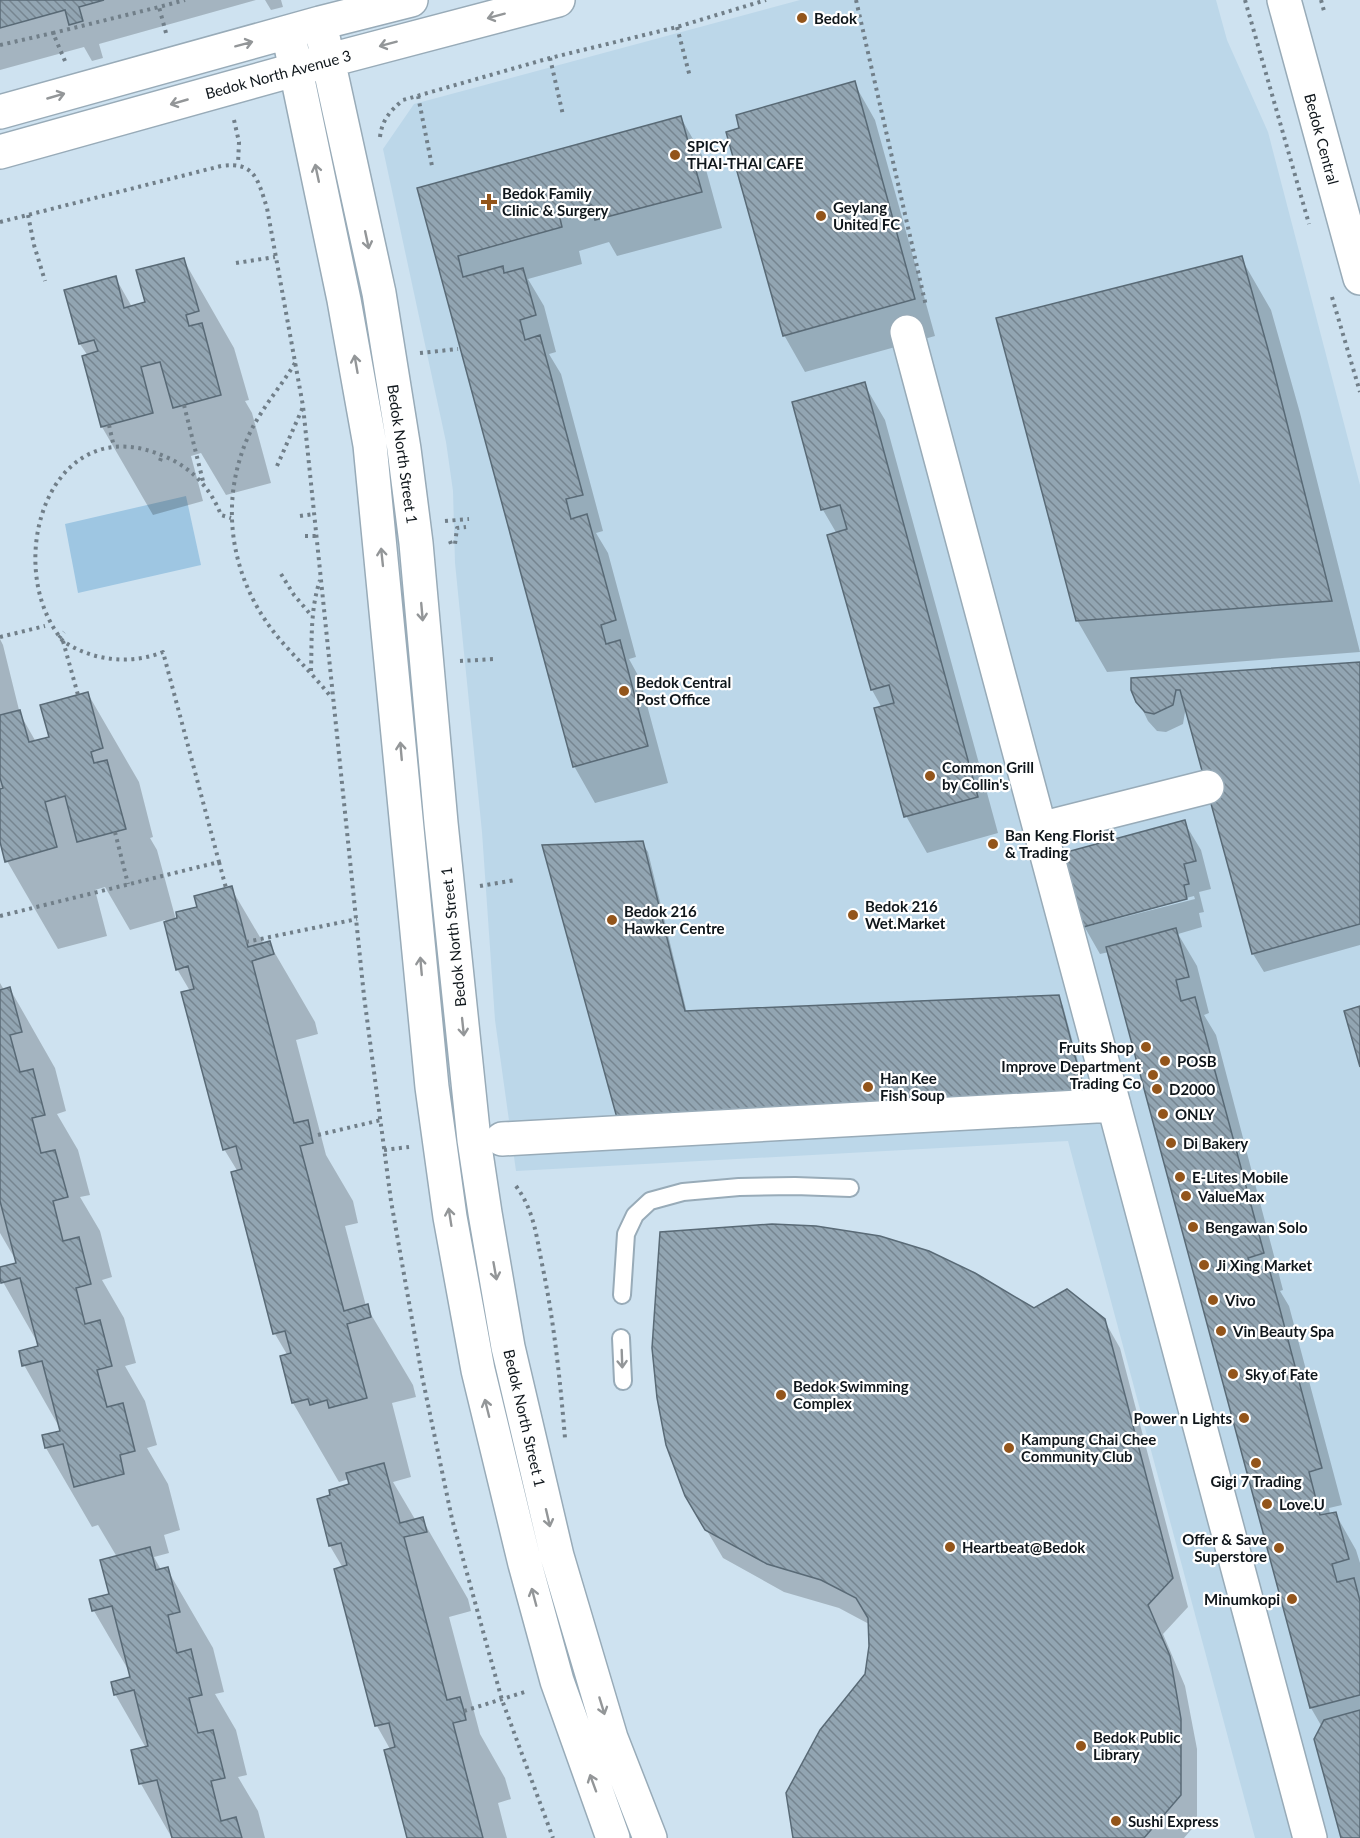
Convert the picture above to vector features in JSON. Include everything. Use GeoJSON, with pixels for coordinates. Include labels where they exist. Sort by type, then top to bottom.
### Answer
{"type":"FeatureCollection","features":[{"type":"Feature","properties":{"kind":"street"},"geometry":{"type":"LineString","coordinates":[[0,112],[411,0]]}},
{"type":"Feature","properties":{"kind":"street","name":"Bedok North Avenue 3"},"geometry":{"type":"LineString","coordinates":[[0,152],[296,69],[558,0]]}},
{"type":"Feature","properties":{"kind":"street","name":"Bedok Central"},"geometry":{"type":"LineString","coordinates":[[1284,0],[1360,278]]}},
{"type":"Feature","properties":{"kind":"street","name":"Bedok North Street 1"},"geometry":{"type":"LineString","coordinates":[[320,23],[330,60],[379,293],[404,449],[416,543],[441,823],[474,1140],[506,1336],[557,1556],[611,1738],[650,1838]]}},
{"type":"Feature","properties":{"kind":"street","name":"Bedok North Street 1"},"geometry":{"type":"LineString","coordinates":[[288,32],[344,300],[370,445],[432,1086],[450,1217],[478,1370],[525,1564],[557,1681],[613,1838]]}},
{"type":"Feature","properties":{"kind":"street"},"geometry":{"type":"LineString","coordinates":[[918,324],[1040,829],[1311,1838]]}},
{"type":"Feature","properties":{"kind":"street"},"geometry":{"type":"LineString","coordinates":[[1040,829],[1207,787]]}},
{"type":"Feature","properties":{"kind":"street"},"geometry":{"type":"LineString","coordinates":[[502,1138],[1114,1105]]}},
{"type":"Feature","properties":{"kind":"lane"},"geometry":{"type":"LineString","coordinates":[[622,1294],[626,1234],[634,1215],[650,1200],[683,1192],[739,1187],[850,1188]]}},
{"type":"Feature","properties":{"kind":"lane"},"geometry":{"type":"LineString","coordinates":[[621,1338],[623,1381]]}},
{"type":"Feature","properties":{"kind":"path"},"geometry":{"type":"LineString","coordinates":[[0,45],[185,0]]}},
{"type":"Feature","properties":{"kind":"path"},"geometry":{"type":"LineString","coordinates":[[378,145],[381,127],[389,112],[403,100],[550,58],[677,27],[766,0]]}},
{"type":"Feature","properties":{"kind":"path"},"geometry":{"type":"LineString","coordinates":[[856,0],[918,324]]}},
{"type":"Feature","properties":{"kind":"path"},"geometry":{"type":"LineString","coordinates":[[159,7],[163,24]]}},
{"type":"Feature","properties":{"kind":"path"},"geometry":{"type":"LineString","coordinates":[[677,27],[690,77]]}},
{"type":"Feature","properties":{"kind":"path"},"geometry":{"type":"LineString","coordinates":[[53,33],[62,54]]}},
{"type":"Feature","properties":{"kind":"path"},"geometry":{"type":"LineString","coordinates":[[550,58],[563,114]]}},
{"type":"Feature","properties":{"kind":"path"},"geometry":{"type":"LineString","coordinates":[[418,96],[432,166]]}},
{"type":"Feature","properties":{"kind":"path"},"geometry":{"type":"LineString","coordinates":[[0,222],[201,170],[238,164],[250,171],[259,182],[267,208],[303,406],[364,996],[391,1201],[422,1376],[452,1519],[502,1700],[553,1838]]}},
{"type":"Feature","properties":{"kind":"path"},"geometry":{"type":"LineString","coordinates":[[28,215],[45,280]]}},
{"type":"Feature","properties":{"kind":"path"},"geometry":{"type":"LineString","coordinates":[[236,264],[275,257]]}},
{"type":"Feature","properties":{"kind":"path"},"geometry":{"type":"LineString","coordinates":[[418,342],[422,363]]}},
{"type":"Feature","properties":{"kind":"path"},"geometry":{"type":"LineString","coordinates":[[420,353],[458,348]]}},
{"type":"Feature","properties":{"kind":"path"},"geometry":{"type":"LineString","coordinates":[[295,363],[257,420],[242,451],[233,483],[231,518],[235,551],[252,599],[281,641],[332,698]]}},
{"type":"Feature","properties":{"kind":"path"},"geometry":{"type":"LineString","coordinates":[[184,405],[204,485],[221,515],[231,518]]}},
{"type":"Feature","properties":{"kind":"path"},"geometry":{"type":"LineString","coordinates":[[277,466],[303,406]]}},
{"type":"Feature","properties":{"kind":"path"},"geometry":{"type":"LineString","coordinates":[[109,425],[114,447]]}},
{"type":"Feature","properties":{"kind":"path"},"geometry":{"type":"LineString","coordinates":[[76,458],[92,451],[114,447],[136,448],[162,455],[185,468],[204,485]]}},
{"type":"Feature","properties":{"kind":"path"},"geometry":{"type":"LineString","coordinates":[[159,461],[162,455]]}},
{"type":"Feature","properties":{"kind":"path"},"geometry":{"type":"LineString","coordinates":[[300,516],[314,514]]}},
{"type":"Feature","properties":{"kind":"path"},"geometry":{"type":"LineString","coordinates":[[443,530],[442,521],[468,519]]}},
{"type":"Feature","properties":{"kind":"path"},"geometry":{"type":"LineString","coordinates":[[449,537],[451,544],[455,544],[458,528],[466,527]]}},
{"type":"Feature","properties":{"kind":"path"},"geometry":{"type":"LineString","coordinates":[[305,536],[316,536]]}},
{"type":"Feature","properties":{"kind":"path"},"geometry":{"type":"LineString","coordinates":[[280,574],[312,616]]}},
{"type":"Feature","properties":{"kind":"path"},"geometry":{"type":"LineString","coordinates":[[311,672],[312,616],[315,596],[321,579]]}},
{"type":"Feature","properties":{"kind":"path"},"geometry":{"type":"LineString","coordinates":[[39,619],[74,648],[90,654],[115,659],[140,658],[163,652],[226,888]]}},
{"type":"Feature","properties":{"kind":"path"},"geometry":{"type":"LineString","coordinates":[[0,637],[45,626]]}},
{"type":"Feature","properties":{"kind":"path"},"geometry":{"type":"LineString","coordinates":[[64,632],[61,639],[78,695]]}},
{"type":"Feature","properties":{"kind":"path"},"geometry":{"type":"LineString","coordinates":[[457,661],[495,659]]}},
{"type":"Feature","properties":{"kind":"path"},"geometry":{"type":"LineString","coordinates":[[115,832],[128,884]]}},
{"type":"Feature","properties":{"kind":"path"},"geometry":{"type":"LineString","coordinates":[[0,916],[219,861]]}},
{"type":"Feature","properties":{"kind":"path"},"geometry":{"type":"LineString","coordinates":[[473,887],[516,880]]}},
{"type":"Feature","properties":{"kind":"path"},"geometry":{"type":"LineString","coordinates":[[246,942],[357,919]]}},
{"type":"Feature","properties":{"kind":"path"},"geometry":{"type":"LineString","coordinates":[[318,1136],[381,1120]]}},
{"type":"Feature","properties":{"kind":"path"},"geometry":{"type":"LineString","coordinates":[[502,1138],[510,1178],[526,1201],[534,1227],[550,1301],[565,1440]]}},
{"type":"Feature","properties":{"kind":"path"},"geometry":{"type":"LineString","coordinates":[[464,1712],[557,1681]]}},
{"type":"Feature","properties":{"kind":"shaded area"},"geometry":{"type":"Polygon","coordinates":[[[800,0],[1216,0],[1227,40],[1268,132],[1360,485],[1360,1838],[1255,1838],[1068,1141],[516,1171],[495,1020],[482,832],[455,563],[453,491],[446,442],[383,149],[414,104],[800,0]]]}},
{"type":"Feature","properties":{"kind":"shaded area"},"geometry":{"type":"Polygon","coordinates":[[[186,496],[201,565],[78,593],[65,524],[186,496]]]}},
{"type":"Feature","properties":{"kind":"building"},"geometry":{"type":"Polygon","coordinates":[[[0,0],[104,0],[79,7],[83,21],[69,25],[65,10],[0,28],[0,0]]]}},
{"type":"Feature","properties":{"kind":"building","name":"Geylang United FC"},"geometry":{"type":"Polygon","coordinates":[[[855,81],[915,299],[783,336],[726,132],[739,128],[736,115],[855,81]]]}},
{"type":"Feature","properties":{"kind":"building"},"geometry":{"type":"Polygon","coordinates":[[[681,116],[702,192],[595,220],[591,205],[559,214],[562,227],[458,256],[463,277],[503,266],[504,273],[523,268],[536,315],[520,320],[525,340],[540,335],[583,495],[566,499],[571,519],[587,514],[616,620],[601,625],[606,644],[620,640],[648,746],[573,767],[417,188],[681,116]]]}},
{"type":"Feature","properties":{"kind":"building"},"geometry":{"type":"Polygon","coordinates":[[[1242,256],[1271,360],[1332,601],[1076,621],[996,318],[1242,256]]]}},
{"type":"Feature","properties":{"kind":"building"},"geometry":{"type":"Polygon","coordinates":[[[184,258],[199,311],[186,315],[189,326],[202,323],[221,395],[173,408],[160,362],[141,367],[153,413],[101,427],[82,356],[98,351],[94,340],[79,344],[64,290],[116,276],[124,308],[145,302],[136,270],[184,258]]]}},
{"type":"Feature","properties":{"kind":"building"},"geometry":{"type":"Polygon","coordinates":[[[865,382],[978,797],[904,817],[874,708],[894,703],[889,685],[871,690],[827,535],[847,529],[840,505],[821,510],[792,402],[865,382]]]}},
{"type":"Feature","properties":{"kind":"building"},"geometry":{"type":"Polygon","coordinates":[[[1360,662],[1360,924],[1252,954],[1180,690],[1176,690],[1173,705],[1154,714],[1145,712],[1136,702],[1131,690],[1131,678],[1360,662]]]}},
{"type":"Feature","properties":{"kind":"building"},"geometry":{"type":"Polygon","coordinates":[[[88,692],[103,748],[91,752],[94,763],[107,760],[126,829],[77,842],[65,796],[45,802],[57,847],[5,862],[0,842],[0,789],[3,788],[0,778],[0,715],[20,710],[29,742],[49,737],[40,705],[88,692]]]}},
{"type":"Feature","properties":{"kind":"building"},"geometry":{"type":"Polygon","coordinates":[[[1185,820],[1196,861],[1184,864],[1189,884],[1184,885],[1187,899],[1083,927],[1063,853],[1185,820]]]}},
{"type":"Feature","properties":{"kind":"building","name":"Bedok 216 Hawker Centre"},"geometry":{"type":"Polygon","coordinates":[[[643,841],[685,1011],[1059,995],[1085,1094],[617,1118],[542,845],[643,841]]]}},
{"type":"Feature","properties":{"kind":"building"},"geometry":{"type":"Polygon","coordinates":[[[232,886],[248,947],[270,941],[274,954],[252,961],[294,1123],[308,1120],[313,1143],[300,1146],[344,1311],[368,1304],[371,1317],[347,1324],[367,1398],[329,1408],[327,1400],[310,1405],[308,1399],[292,1403],[280,1356],[291,1353],[285,1331],[273,1334],[231,1172],[242,1169],[236,1146],[223,1150],[181,992],[194,989],[188,966],[176,970],[164,922],[177,918],[176,912],[197,907],[194,896],[232,886]]]}},
{"type":"Feature","properties":{"kind":"building"},"geometry":{"type":"Polygon","coordinates":[[[1176,928],[1189,977],[1176,980],[1181,1001],[1195,997],[1264,1253],[1248,1258],[1253,1272],[1269,1268],[1322,1468],[1309,1472],[1320,1515],[1336,1512],[1349,1559],[1332,1564],[1337,1582],[1354,1578],[1360,1601],[1360,1695],[1310,1708],[1106,947],[1176,928]]]}},
{"type":"Feature","properties":{"kind":"building"},"geometry":{"type":"Polygon","coordinates":[[[10,987],[22,1032],[10,1035],[20,1072],[33,1069],[45,1115],[32,1118],[41,1153],[55,1150],[68,1197],[53,1201],[63,1241],[79,1237],[91,1284],[76,1288],[85,1324],[100,1320],[112,1366],[97,1370],[107,1407],[123,1403],[135,1451],[120,1455],[124,1474],[74,1487],[63,1444],[45,1448],[42,1435],[60,1431],[42,1361],[22,1366],[19,1351],[38,1346],[20,1278],[1,1283],[0,1277],[0,1267],[16,1263],[0,1201],[0,990],[10,987]]]}},
{"type":"Feature","properties":{"kind":"building"},"geometry":{"type":"Polygon","coordinates":[[[1360,1006],[1360,1067],[1344,1011],[1360,1006]]]}},
{"type":"Feature","properties":{"kind":"building","name":"Heartbeat@Bedok"},"geometry":{"type":"Polygon","coordinates":[[[772,1224],[816,1226],[880,1236],[929,1251],[975,1273],[1034,1308],[1067,1289],[1105,1319],[1173,1578],[1148,1605],[1170,1656],[1181,1719],[1181,1795],[1144,1838],[793,1838],[786,1793],[820,1730],[865,1674],[869,1646],[868,1618],[856,1598],[821,1580],[767,1564],[705,1530],[685,1496],[666,1445],[657,1398],[652,1348],[660,1232],[772,1224]]]}},
{"type":"Feature","properties":{"kind":"building"},"geometry":{"type":"Polygon","coordinates":[[[384,1463],[400,1523],[423,1517],[427,1532],[404,1537],[447,1700],[460,1697],[464,1711],[466,1720],[453,1723],[483,1838],[407,1838],[384,1750],[395,1747],[389,1723],[375,1726],[334,1569],[347,1565],[341,1543],[329,1546],[317,1499],[330,1495],[329,1490],[349,1484],[346,1473],[384,1463]]]}},
{"type":"Feature","properties":{"kind":"building"},"geometry":{"type":"Polygon","coordinates":[[[150,1547],[156,1570],[168,1567],[180,1612],[168,1615],[177,1653],[191,1649],[202,1695],[189,1698],[198,1733],[213,1730],[225,1778],[211,1781],[221,1821],[236,1817],[242,1838],[172,1838],[157,1780],[139,1784],[131,1750],[148,1746],[134,1690],[114,1695],[111,1682],[130,1677],[112,1606],[92,1611],[89,1599],[109,1594],[100,1560],[150,1547]]]}},
{"type":"Feature","properties":{"kind":"building"},"geometry":{"type":"Polygon","coordinates":[[[1360,1710],[1360,1838],[1341,1838],[1314,1739],[1324,1720],[1360,1710]]]}},
{"type":"Feature","properties":{"kind":"place","name":"Bedok"},"geometry":{"type":"Point","coordinates":[802,18]}},
{"type":"Feature","properties":{"kind":"place","name":"SPICY THAI-THAI CAFE"},"geometry":{"type":"Point","coordinates":[675,155]}},
{"type":"Feature","properties":{"kind":"place","name":"Bedok Family Clinic & Surgery"},"geometry":{"type":"Point","coordinates":[489,202]}},
{"type":"Feature","properties":{"kind":"place","name":"Geylang United FC"},"geometry":{"type":"Point","coordinates":[821,216]}},
{"type":"Feature","properties":{"kind":"place","name":"Bedok Central Post Office"},"geometry":{"type":"Point","coordinates":[624,691]}},
{"type":"Feature","properties":{"kind":"place","name":"Common Grill by Collin's"},"geometry":{"type":"Point","coordinates":[930,776]}},
{"type":"Feature","properties":{"kind":"place","name":"Ban Keng Florist & Trading"},"geometry":{"type":"Point","coordinates":[993,844]}},
{"type":"Feature","properties":{"kind":"place","name":"Bedok 216 Wet.Market"},"geometry":{"type":"Point","coordinates":[853,915]}},
{"type":"Feature","properties":{"kind":"place","name":"Bedok 216 Hawker Centre"},"geometry":{"type":"Point","coordinates":[612,920]}},
{"type":"Feature","properties":{"kind":"place","name":"Fruits Shop"},"geometry":{"type":"Point","coordinates":[1146,1047]}},
{"type":"Feature","properties":{"kind":"place","name":"POSB"},"geometry":{"type":"Point","coordinates":[1165,1061]}},
{"type":"Feature","properties":{"kind":"place","name":"Improve Department Trading Co"},"geometry":{"type":"Point","coordinates":[1153,1075]}},
{"type":"Feature","properties":{"kind":"place","name":"Han Kee Fish Soup"},"geometry":{"type":"Point","coordinates":[868,1087]}},
{"type":"Feature","properties":{"kind":"place","name":"D2000"},"geometry":{"type":"Point","coordinates":[1157,1089]}},
{"type":"Feature","properties":{"kind":"place","name":"ONLY"},"geometry":{"type":"Point","coordinates":[1163,1114]}},
{"type":"Feature","properties":{"kind":"place","name":"Di Bakery"},"geometry":{"type":"Point","coordinates":[1171,1143]}},
{"type":"Feature","properties":{"kind":"place","name":"E-Lites Mobile"},"geometry":{"type":"Point","coordinates":[1180,1177]}},
{"type":"Feature","properties":{"kind":"place","name":"ValueMax"},"geometry":{"type":"Point","coordinates":[1186,1196]}},
{"type":"Feature","properties":{"kind":"place","name":"Bengawan Solo"},"geometry":{"type":"Point","coordinates":[1193,1227]}},
{"type":"Feature","properties":{"kind":"place","name":"Ji Xing Market"},"geometry":{"type":"Point","coordinates":[1204,1265]}},
{"type":"Feature","properties":{"kind":"place","name":"Vivo"},"geometry":{"type":"Point","coordinates":[1213,1300]}},
{"type":"Feature","properties":{"kind":"place","name":"Vin Beauty Spa"},"geometry":{"type":"Point","coordinates":[1221,1331]}},
{"type":"Feature","properties":{"kind":"place","name":"Sky of Fate"},"geometry":{"type":"Point","coordinates":[1233,1374]}},
{"type":"Feature","properties":{"kind":"place","name":"Bedok Swimming Complex"},"geometry":{"type":"Point","coordinates":[781,1395]}},
{"type":"Feature","properties":{"kind":"place","name":"Power n Lights"},"geometry":{"type":"Point","coordinates":[1244,1418]}},
{"type":"Feature","properties":{"kind":"place","name":"Kampung Chai Chee Community Club"},"geometry":{"type":"Point","coordinates":[1009,1448]}},
{"type":"Feature","properties":{"kind":"place","name":"Gigi 7 Trading"},"geometry":{"type":"Point","coordinates":[1256,1463]}},
{"type":"Feature","properties":{"kind":"place","name":"Love.U"},"geometry":{"type":"Point","coordinates":[1267,1504]}},
{"type":"Feature","properties":{"kind":"place","name":"Heartbeat@Bedok"},"geometry":{"type":"Point","coordinates":[950,1547]}},
{"type":"Feature","properties":{"kind":"place","name":"Offer & Save Superstore"},"geometry":{"type":"Point","coordinates":[1279,1548]}},
{"type":"Feature","properties":{"kind":"place","name":"Minumkopi"},"geometry":{"type":"Point","coordinates":[1292,1599]}},
{"type":"Feature","properties":{"kind":"place","name":"Bedok Public Library"},"geometry":{"type":"Point","coordinates":[1081,1746]}},
{"type":"Feature","properties":{"kind":"place","name":"Sushi Express"},"geometry":{"type":"Point","coordinates":[1116,1821]}}]}
